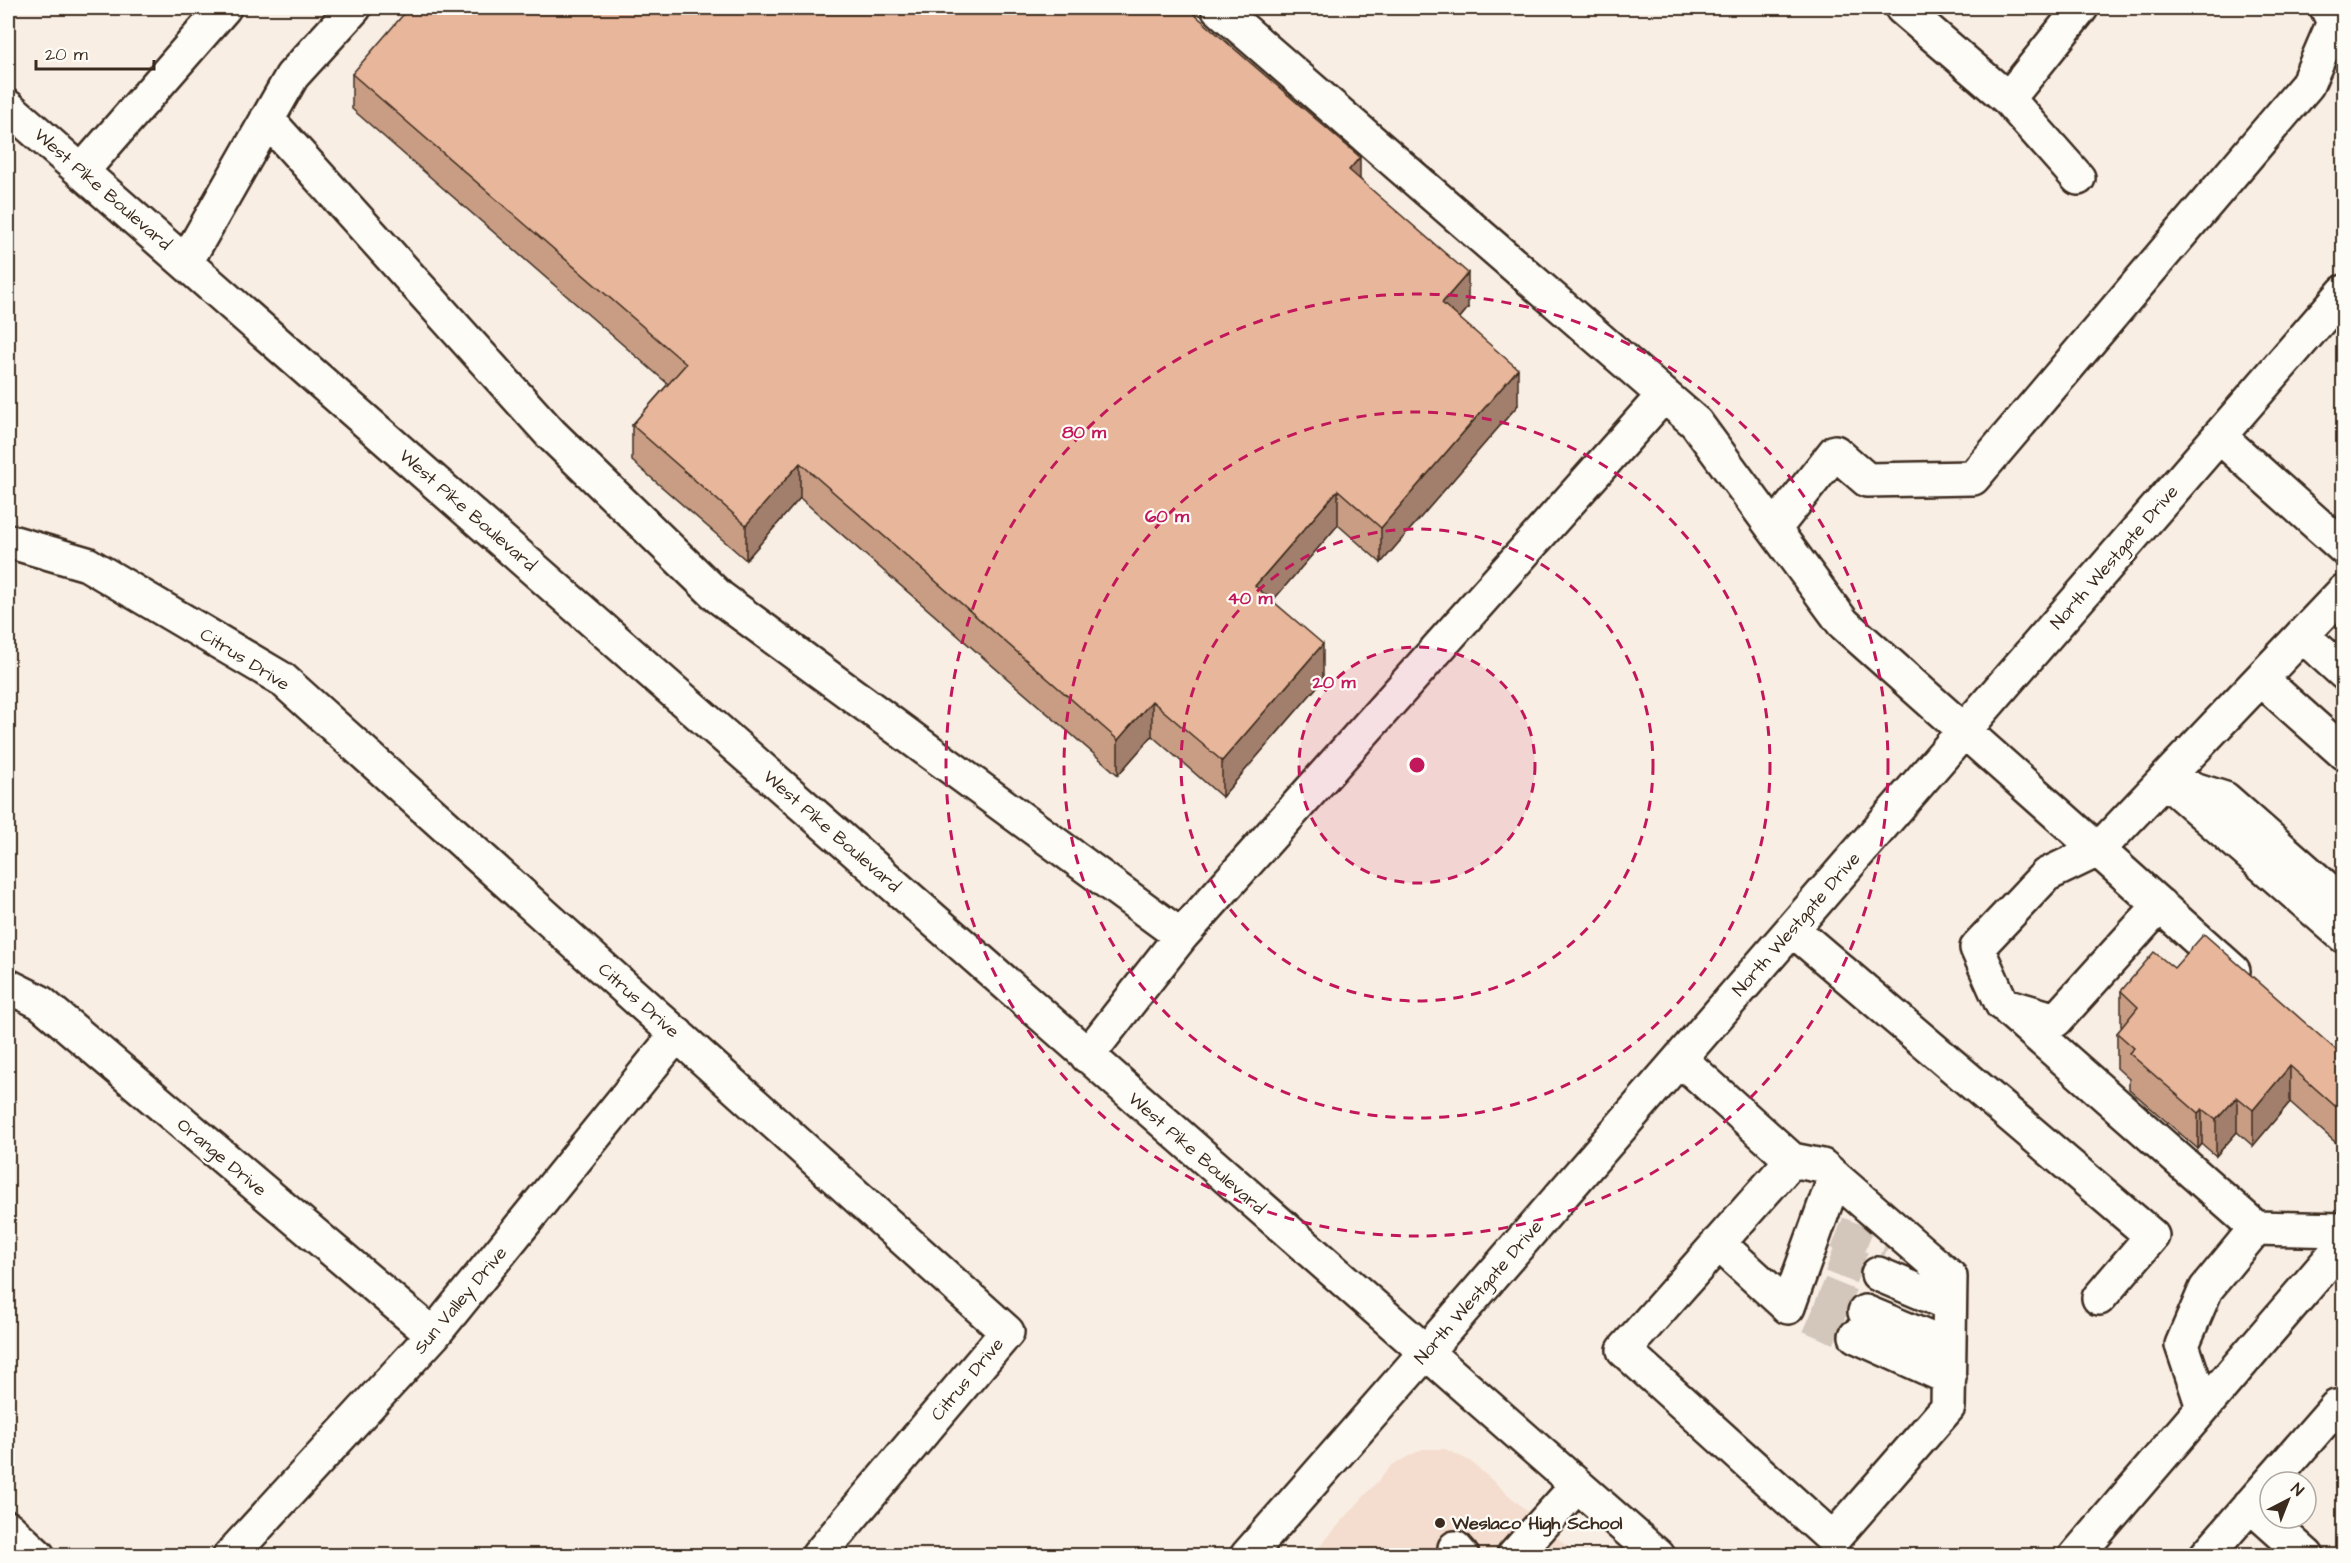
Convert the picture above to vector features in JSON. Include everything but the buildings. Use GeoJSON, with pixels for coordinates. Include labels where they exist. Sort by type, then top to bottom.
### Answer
{"type":"FeatureCollection","features":[{"type":"Feature","properties":{"kind":"street"},"geometry":{"type":"LineString","coordinates":[[81,171],[225,8]]}},
{"type":"Feature","properties":{"kind":"street"},"geometry":{"type":"LineString","coordinates":[[186,262],[292,76],[354,8]]}},
{"type":"Feature","properties":{"kind":"street"},"geometry":{"type":"LineString","coordinates":[[1218,8],[1696,423],[1843,623],[2256,992]]}},
{"type":"Feature","properties":{"kind":"street"},"geometry":{"type":"LineString","coordinates":[[1902,8],[2008,99],[2078,178]]}},
{"type":"Feature","properties":{"kind":"street"},"geometry":{"type":"LineString","coordinates":[[2008,99],[2081,8]]}},
{"type":"Feature","properties":{"kind":"street"},"geometry":{"type":"LineString","coordinates":[[1774,529],[1835,452],[1867,480],[1973,478],[2307,85],[2334,22],[2327,8]]}},
{"type":"Feature","properties":{"kind":"street","name":"West Pike Boulevard"},"geometry":{"type":"LineString","coordinates":[[8,107],[1658,1556]]}},
{"type":"Feature","properties":{"kind":"street"},"geometry":{"type":"LineString","coordinates":[[267,119],[551,434],[719,597],[1181,936]]}},
{"type":"Feature","properties":{"kind":"street","name":"North Westgate Drive"},"geometry":{"type":"LineString","coordinates":[[1247,1556],[2343,292]]}},
{"type":"Feature","properties":{"kind":"street"},"geometry":{"type":"LineString","coordinates":[[1087,1056],[1181,936],[1664,395]]}},
{"type":"Feature","properties":{"kind":"street"},"geometry":{"type":"LineString","coordinates":[[2219,436],[2343,548]]}},
{"type":"Feature","properties":{"kind":"street","name":"Citrus Drive"},"geometry":{"type":"LineString","coordinates":[[8,541],[87,564],[282,679],[1007,1332],[818,1556]]}},
{"type":"Feature","properties":{"kind":"street"},"geometry":{"type":"LineString","coordinates":[[2343,591],[2098,850],[2046,875],[1977,948],[2002,1004],[2256,1228],[2343,1230]]}},
{"type":"Feature","properties":{"kind":"street"},"geometry":{"type":"LineString","coordinates":[[2301,635],[2343,673]]}},
{"type":"Feature","properties":{"kind":"street"},"geometry":{"type":"LineString","coordinates":[[2261,679],[2343,753]]}},
{"type":"Feature","properties":{"kind":"street"},"geometry":{"type":"LineString","coordinates":[[2165,780],[2225,799],[2343,904]]}},
{"type":"Feature","properties":{"kind":"street"},"geometry":{"type":"LineString","coordinates":[[2165,780],[2343,936]]}},
{"type":"Feature","properties":{"kind":"street"},"geometry":{"type":"LineString","coordinates":[[2002,1004],[2056,1020],[2160,905]]}},
{"type":"Feature","properties":{"kind":"street"},"geometry":{"type":"LineString","coordinates":[[1792,929],[2152,1236],[2099,1298]]}},
{"type":"Feature","properties":{"kind":"street","name":"Orange Drive"},"geometry":{"type":"LineString","coordinates":[[8,986],[40,1002],[433,1335]]}},
{"type":"Feature","properties":{"kind":"street","name":"Sun Valley Drive"},"geometry":{"type":"LineString","coordinates":[[230,1556],[433,1335],[677,1034]]}},
{"type":"Feature","properties":{"kind":"street"},"geometry":{"type":"LineString","coordinates":[[1680,1059],[1792,1160],[1822,1166],[1835,1177],[1949,1326],[1948,1407],[1826,1547],[1624,1350],[1792,1160]]}},
{"type":"Feature","properties":{"kind":"street"},"geometry":{"type":"LineString","coordinates":[[1718,1243],[1814,1270],[1835,1177]]}},
{"type":"Feature","properties":{"kind":"street"},"geometry":{"type":"LineString","coordinates":[[2203,1407],[2182,1345],[2206,1289],[2256,1228]]}},
{"type":"Feature","properties":{"kind":"street"},"geometry":{"type":"LineString","coordinates":[[2076,1556],[2343,1243]]}},
{"type":"Feature","properties":{"kind":"street"},"geometry":{"type":"LineString","coordinates":[[1871,1293],[1949,1326]]}},
{"type":"Feature","properties":{"kind":"street"},"geometry":{"type":"LineString","coordinates":[[1871,1293],[1949,1326]]}},
{"type":"Feature","properties":{"kind":"street"},"geometry":{"type":"LineString","coordinates":[[1871,1293],[1949,1326]]}},
{"type":"Feature","properties":{"kind":"street"},"geometry":{"type":"LineString","coordinates":[[2205,1556],[2336,1407],[2343,1414]]}},
{"type":"Feature","properties":{"kind":"street"},"geometry":{"type":"LineString","coordinates":[[1514,1556],[1577,1486]]}},
{"type":"Feature","properties":{"kind":"street"},"geometry":{"type":"LineString","coordinates":[[2250,1505],[2307,1556]]}},
{"type":"Feature","properties":{"kind":"street"},"geometry":{"type":"LineString","coordinates":[[8,1528],[38,1556]]}},
{"type":"Feature","properties":{"kind":"shaded area","name":"Weslaco High School"},"geometry":{"type":"Polygon","coordinates":[[[1422,1449],[1445,1449],[1470,1461],[1577,1555],[1311,1556],[1392,1465],[1422,1449]]]}},
{"type":"Feature","properties":{"kind":"tunnel"},"geometry":{"type":"LineString","coordinates":[[1837,1233],[1886,1252]]}},
{"type":"Feature","properties":{"kind":"tunnel"},"geometry":{"type":"LineString","coordinates":[[1831,1256],[1878,1274]]}},
{"type":"Feature","properties":{"kind":"tunnel"},"geometry":{"type":"LineString","coordinates":[[1819,1293],[1865,1312]]}},
{"type":"Feature","properties":{"kind":"tunnel"},"geometry":{"type":"LineString","coordinates":[[1810,1316],[1856,1336]]}},
{"type":"Feature","properties":{"kind":"place","name":"Weslaco High School"},"geometry":{"type":"Point","coordinates":[1440,1523]}}]}
